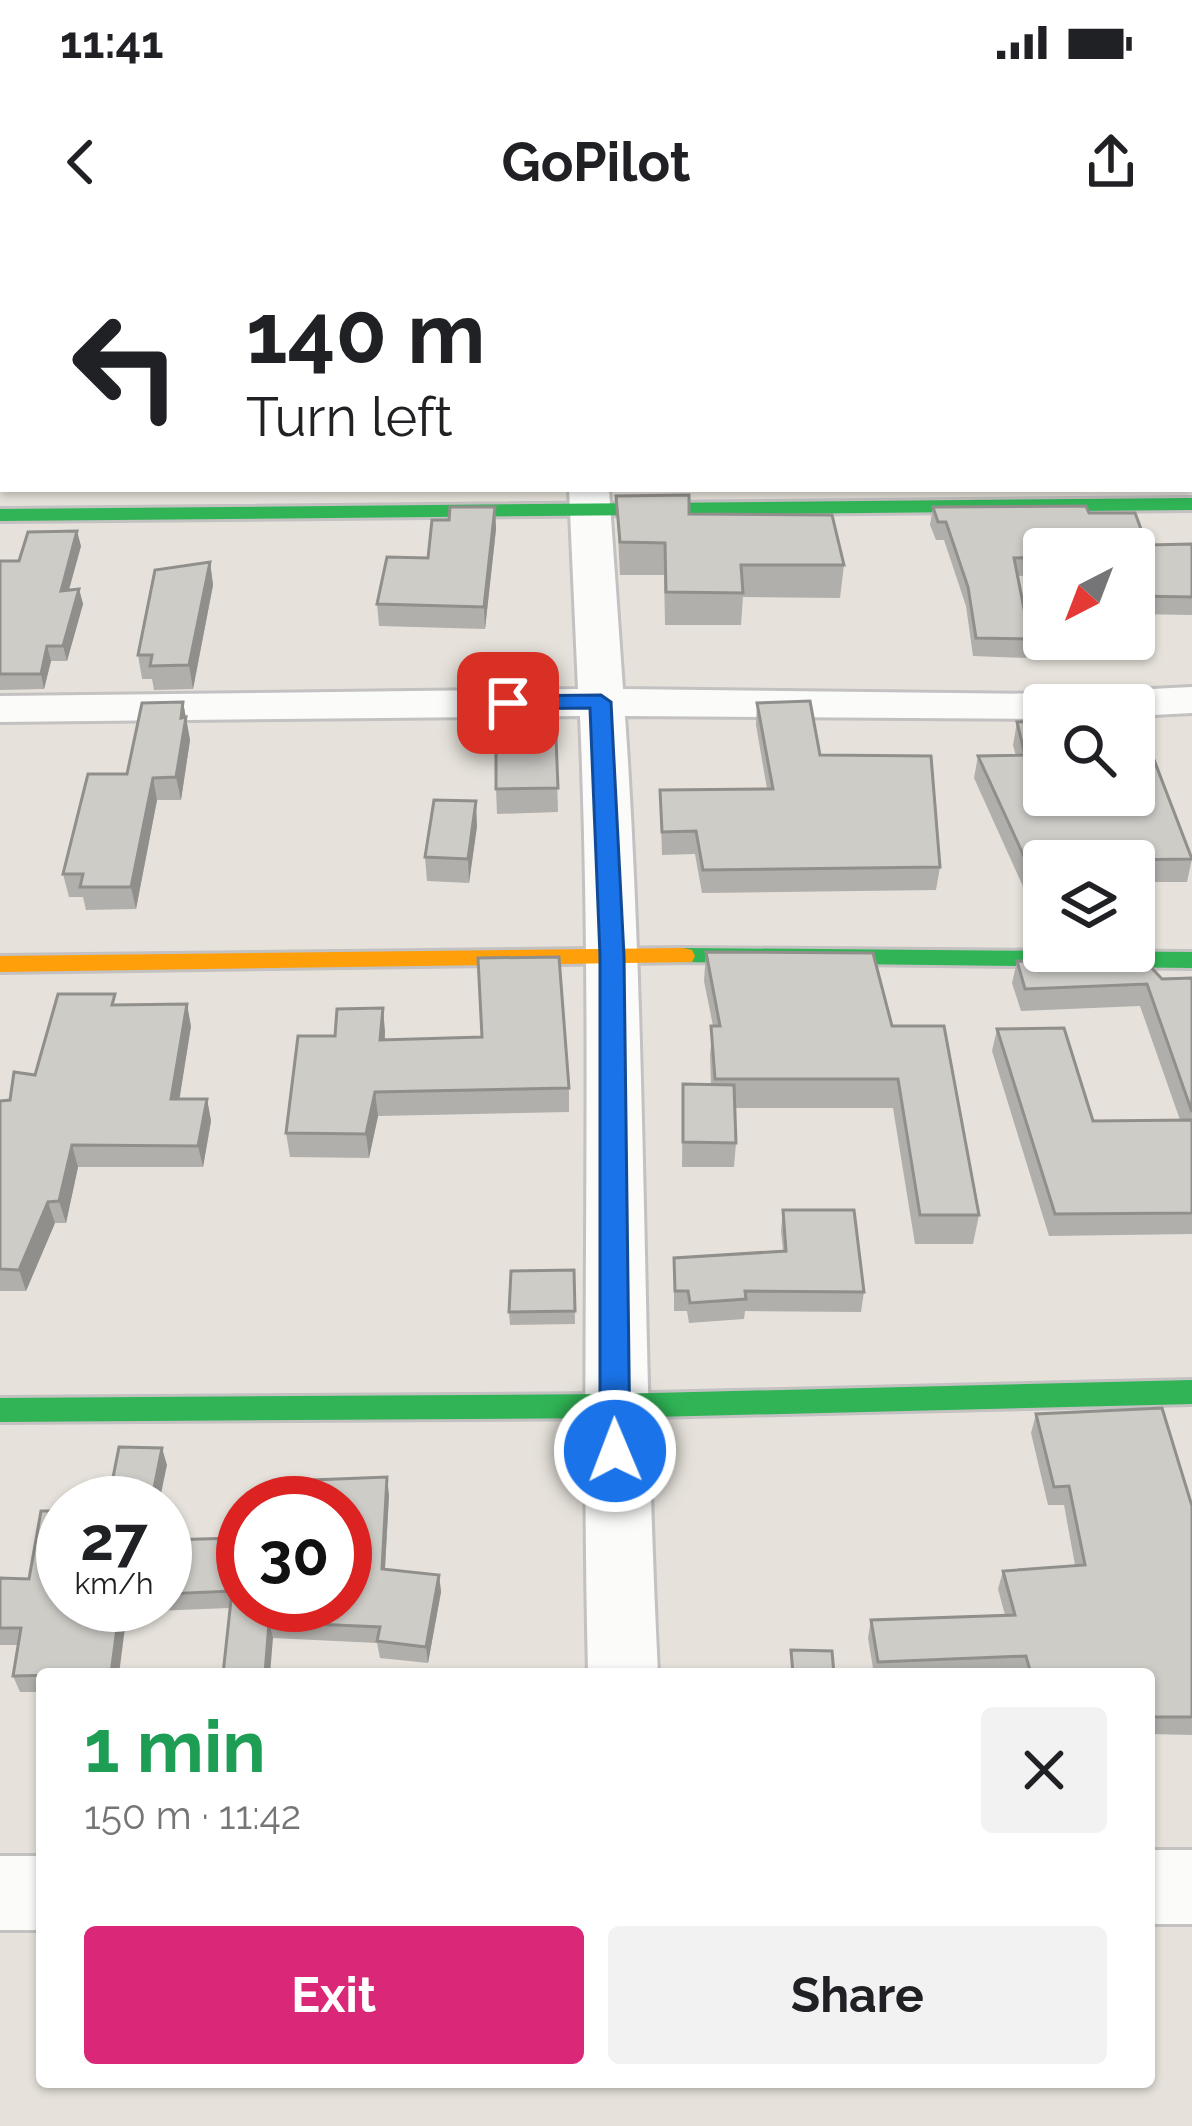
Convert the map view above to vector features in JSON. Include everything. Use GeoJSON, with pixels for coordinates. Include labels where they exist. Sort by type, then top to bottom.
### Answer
{"type":"FeatureCollection","features":[{"type":"Feature","properties":{"kind":"street"},"geometry":{"type":"LineString","coordinates":[[590,500],[612,956],[614,1406],[623,1668]]}},
{"type":"Feature","properties":{"kind":"street"},"geometry":{"type":"LineString","coordinates":[[0,514],[590,500],[1192,505]]}},
{"type":"Feature","properties":{"kind":"street"},"geometry":{"type":"LineString","coordinates":[[1155,701],[1192,700]]}},
{"type":"Feature","properties":{"kind":"street"},"geometry":{"type":"LineString","coordinates":[[0,709],[601,702],[1023,706]]}},
{"type":"Feature","properties":{"kind":"street"},"geometry":{"type":"LineString","coordinates":[[0,964],[612,956],[1192,960]]}},
{"type":"Feature","properties":{"kind":"street"},"geometry":{"type":"LineString","coordinates":[[0,1409],[614,1406],[1192,1392]]}},
{"type":"Feature","properties":{"kind":"street"},"geometry":{"type":"LineString","coordinates":[[1155,1887],[1192,1887]]}},
{"type":"Feature","properties":{"kind":"street"},"geometry":{"type":"LineString","coordinates":[[0,1893],[36,1893]]}},
{"type":"Feature","properties":{"kind":"building"},"geometry":{"type":"Polygon","coordinates":[[[689,495],[689,514],[832,515],[844,565],[741,565],[743,593],[666,592],[665,543],[620,542],[616,496],[689,495]]]}},
{"type":"Feature","properties":{"kind":"building"},"geometry":{"type":"Polygon","coordinates":[[[1086,506],[1089,513],[1135,513],[1141,528],[1023,528],[1023,558],[1014,558],[1023,604],[1023,639],[976,638],[968,587],[946,522],[938,522],[933,507],[1086,506]]]}},
{"type":"Feature","properties":{"kind":"building"},"geometry":{"type":"Polygon","coordinates":[[[450,507],[495,507],[484,607],[377,604],[387,557],[428,558],[432,520],[449,520],[450,507]]]}},
{"type":"Feature","properties":{"kind":"building"},"geometry":{"type":"Polygon","coordinates":[[[77,531],[61,591],[79,589],[63,646],[47,646],[41,674],[0,674],[0,561],[19,561],[28,532],[77,531]]]}},
{"type":"Feature","properties":{"kind":"building"},"geometry":{"type":"Polygon","coordinates":[[[1192,544],[1192,597],[1155,596],[1155,545],[1192,544]]]}},
{"type":"Feature","properties":{"kind":"building"},"geometry":{"type":"Polygon","coordinates":[[[210,562],[189,665],[150,666],[152,655],[138,655],[155,570],[210,562]]]}},
{"type":"Feature","properties":{"kind":"building"},"geometry":{"type":"Polygon","coordinates":[[[810,701],[820,755],[931,756],[940,867],[703,870],[696,831],[662,832],[660,790],[773,789],[757,703],[810,701]]]}},
{"type":"Feature","properties":{"kind":"building"},"geometry":{"type":"Polygon","coordinates":[[[183,702],[181,718],[186,717],[176,777],[153,778],[131,887],[80,887],[83,874],[63,874],[88,774],[127,774],[142,703],[183,702]]]}},
{"type":"Feature","properties":{"kind":"building"},"geometry":{"type":"Polygon","coordinates":[[[556,738],[558,788],[496,789],[496,739],[556,738]]]}},
{"type":"Feature","properties":{"kind":"building"},"geometry":{"type":"Polygon","coordinates":[[[1023,755],[1023,816],[1155,816],[1155,762],[1192,859],[1155,860],[1155,840],[1023,840],[1023,854],[978,756],[1023,755]]]}},
{"type":"Feature","properties":{"kind":"building"},"geometry":{"type":"Polygon","coordinates":[[[434,800],[476,801],[468,859],[425,857],[434,800]]]}},
{"type":"Feature","properties":{"kind":"building"},"geometry":{"type":"Polygon","coordinates":[[[706,952],[873,953],[892,1026],[944,1026],[979,1215],[920,1215],[898,1079],[715,1079],[711,1026],[720,1026],[706,952]]]}},
{"type":"Feature","properties":{"kind":"building"},"geometry":{"type":"Polygon","coordinates":[[[559,957],[569,1088],[375,1092],[366,1134],[286,1133],[298,1036],[335,1036],[337,1009],[383,1008],[380,1040],[482,1037],[478,958],[559,957]]]}},
{"type":"Feature","properties":{"kind":"building"},"geometry":{"type":"Polygon","coordinates":[[[1017,961],[1023,961],[1023,972],[1155,972],[1162,979],[1192,978],[1192,1112],[1147,984],[1025,989],[1017,961]]]}},
{"type":"Feature","properties":{"kind":"building"},"geometry":{"type":"Polygon","coordinates":[[[58,994],[115,994],[112,1005],[187,1004],[171,1099],[207,1099],[198,1146],[72,1145],[59,1201],[48,1202],[19,1270],[0,1269],[0,1101],[10,1100],[14,1072],[35,1075],[58,994]]]}},
{"type":"Feature","properties":{"kind":"building"},"geometry":{"type":"Polygon","coordinates":[[[1064,1028],[1093,1121],[1192,1120],[1192,1213],[1055,1214],[997,1029],[1064,1028]]]}},
{"type":"Feature","properties":{"kind":"building"},"geometry":{"type":"Polygon","coordinates":[[[683,1084],[734,1085],[736,1143],[683,1142],[683,1084]]]}},
{"type":"Feature","properties":{"kind":"building"},"geometry":{"type":"Polygon","coordinates":[[[783,1210],[854,1210],[864,1292],[745,1291],[746,1299],[690,1303],[688,1291],[675,1291],[674,1258],[786,1251],[783,1210]]]}},
{"type":"Feature","properties":{"kind":"building"},"geometry":{"type":"Polygon","coordinates":[[[574,1270],[575,1311],[509,1312],[511,1271],[574,1270]]]}},
{"type":"Feature","properties":{"kind":"building"},"geometry":{"type":"Polygon","coordinates":[[[1162,1408],[1192,1506],[1192,1717],[1155,1717],[1155,1668],[1029,1668],[1026,1656],[878,1662],[871,1620],[1015,1615],[1003,1571],[1085,1565],[1069,1486],[1054,1487],[1036,1414],[1162,1408]]]}},
{"type":"Feature","properties":{"kind":"building"},"geometry":{"type":"Polygon","coordinates":[[[119,1447],[162,1448],[156,1476],[113,1476],[119,1447]]]}},
{"type":"Feature","properties":{"kind":"building"},"geometry":{"type":"Polygon","coordinates":[[[387,1477],[382,1569],[439,1575],[426,1647],[377,1641],[380,1627],[372,1627],[372,1478],[387,1477]]]}},
{"type":"Feature","properties":{"kind":"building"},"geometry":{"type":"Polygon","coordinates":[[[36,1539],[36,1632],[116,1632],[112,1668],[36,1668],[36,1676],[13,1676],[21,1628],[0,1628],[0,1578],[29,1579],[36,1539]]]}},
{"type":"Feature","properties":{"kind":"building"},"geometry":{"type":"Polygon","coordinates":[[[192,1539],[216,1539],[216,1592],[192,1593],[192,1539]]]}},
{"type":"Feature","properties":{"kind":"building"},"geometry":{"type":"Polygon","coordinates":[[[228,1632],[268,1632],[265,1668],[224,1668],[228,1632]]]}},
{"type":"Feature","properties":{"kind":"building"},"geometry":{"type":"Polygon","coordinates":[[[791,1650],[832,1651],[833,1668],[792,1668],[791,1650]]]}},
{"type":"Feature","properties":{"kind":"traffic: fast"},"geometry":{"type":"LineString","coordinates":[[0,515],[1192,504]]}},
{"type":"Feature","properties":{"kind":"traffic: fast"},"geometry":{"type":"LineString","coordinates":[[683,956],[1192,960]]}},
{"type":"Feature","properties":{"kind":"traffic: fast"},"geometry":{"type":"LineString","coordinates":[[0,1410],[613,1406],[1192,1392]]}},
{"type":"Feature","properties":{"kind":"traffic: slow"},"geometry":{"type":"LineString","coordinates":[[0,964],[683,956]]}},
{"type":"Feature","properties":{"kind":"route"},"geometry":{"type":"LineString","coordinates":[[508,703],[601,702],[612,956],[615,1451]]}}]}
